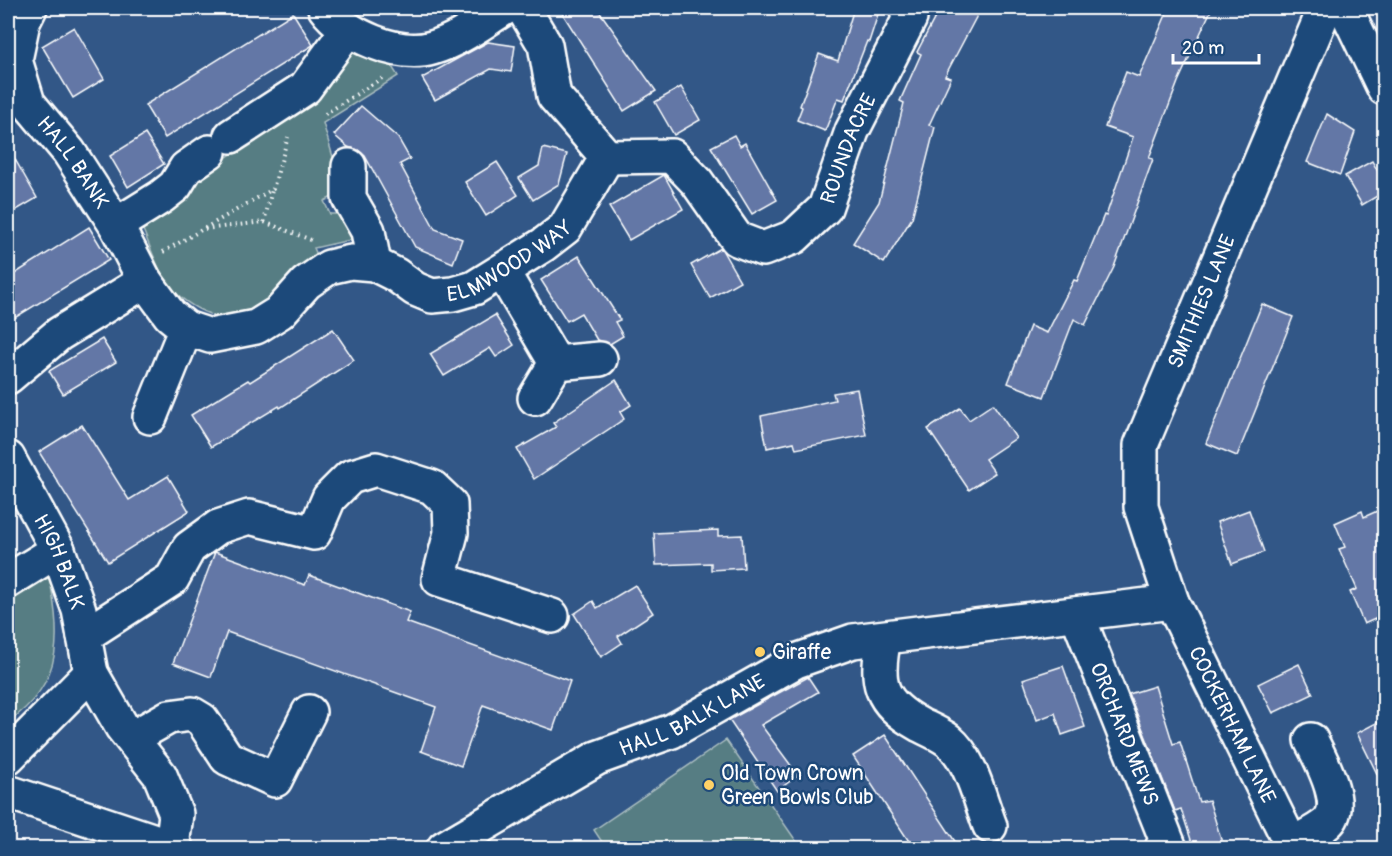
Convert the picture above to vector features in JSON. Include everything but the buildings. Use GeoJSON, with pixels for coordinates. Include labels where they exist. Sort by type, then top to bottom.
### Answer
{"type":"FeatureCollection","features":[{"type":"Feature","properties":{"kind":"main road","name":"HALL BANK"},"geometry":{"type":"LineString","coordinates":[[30,8],[23,22],[15,60],[28,103],[69,152],[116,225],[141,273]]}},
{"type":"Feature","properties":{"kind":"main road"},"geometry":{"type":"LineString","coordinates":[[116,225],[175,186],[186,168],[305,88],[336,18],[365,40],[403,48],[429,49],[451,41],[505,8]]}},
{"type":"Feature","properties":{"kind":"main road"},"geometry":{"type":"LineString","coordinates":[[523,8],[545,45],[554,96],[607,157]]}},
{"type":"Feature","properties":{"kind":"main road","name":"ROUNDACRE"},"geometry":{"type":"LineString","coordinates":[[607,157],[672,156],[697,182],[737,239],[763,249],[794,237],[825,208],[852,131],[910,18],[906,8]]}},
{"type":"Feature","properties":{"kind":"main road","name":"SMITHIES LANE"},"geometry":{"type":"LineString","coordinates":[[1172,602],[1141,507],[1141,445],[1325,8]]}},
{"type":"Feature","properties":{"kind":"main road"},"geometry":{"type":"LineString","coordinates":[[1341,8],[1347,11],[1384,88]]}},
{"type":"Feature","properties":{"kind":"main road","name":"ELMWOOD WAY"},"geometry":{"type":"LineString","coordinates":[[363,263],[396,275],[415,289],[432,296],[453,294],[474,288],[543,245],[564,228],[607,157]]}},
{"type":"Feature","properties":{"kind":"main road"},"geometry":{"type":"LineString","coordinates":[[8,377],[59,334],[141,273],[170,315],[186,328],[210,336],[256,327],[279,312],[306,283],[329,267],[363,263],[368,231],[349,198],[349,166]]}},
{"type":"Feature","properties":{"kind":"main road"},"geometry":{"type":"LineString","coordinates":[[502,271],[556,363]]}},
{"type":"Feature","properties":{"kind":"main road"},"geometry":{"type":"LineString","coordinates":[[150,417],[186,328]]}},
{"type":"Feature","properties":{"kind":"main road"},"geometry":{"type":"LineString","coordinates":[[556,363],[600,360]]}},
{"type":"Feature","properties":{"kind":"main road"},"geometry":{"type":"LineString","coordinates":[[535,398],[556,363]]}},
{"type":"Feature","properties":{"kind":"main road","name":"HIGH BALK"},"geometry":{"type":"LineString","coordinates":[[8,458],[58,550],[79,610],[91,674],[132,738],[160,775],[176,814],[174,848]]}},
{"type":"Feature","properties":{"kind":"main road"},"geometry":{"type":"LineString","coordinates":[[84,636],[172,579],[189,548],[218,527],[249,518],[314,533],[329,498],[350,477],[376,469],[432,487],[450,504],[451,533],[439,579],[552,616]]}},
{"type":"Feature","properties":{"kind":"main road"},"geometry":{"type":"LineString","coordinates":[[8,581],[58,550]]}},
{"type":"Feature","properties":{"kind":"main road","name":"HALL BALK LANE"},"geometry":{"type":"LineString","coordinates":[[444,849],[597,758],[672,731],[796,661],[853,642],[1172,602]]}},
{"type":"Feature","properties":{"kind":"main road","name":"COCKERHAM LANE"},"geometry":{"type":"LineString","coordinates":[[1172,602],[1292,847]]}},
{"type":"Feature","properties":{"kind":"main road","name":"ORCHARD MEWS"},"geometry":{"type":"LineString","coordinates":[[1077,614],[1169,846],[1162,849]]}},
{"type":"Feature","properties":{"kind":"main road"},"geometry":{"type":"LineString","coordinates":[[884,638],[878,666],[882,692],[900,714],[948,740],[968,766],[990,826]]}},
{"type":"Feature","properties":{"kind":"main road"},"geometry":{"type":"LineString","coordinates":[[8,757],[91,674]]}},
{"type":"Feature","properties":{"kind":"main road"},"geometry":{"type":"LineString","coordinates":[[132,738],[169,717],[192,714],[206,725],[227,758],[274,780],[309,712]]}},
{"type":"Feature","properties":{"kind":"main road"},"geometry":{"type":"LineString","coordinates":[[1292,847],[1330,821],[1334,807],[1330,782],[1311,740]]}},
{"type":"Feature","properties":{"kind":"main road"},"geometry":{"type":"LineString","coordinates":[[8,792],[174,848]]}},
{"type":"Feature","properties":{"kind":"path"},"geometry":{"type":"LineString","coordinates":[[324,115],[429,49]]}},
{"type":"Feature","properties":{"kind":"path"},"geometry":{"type":"LineString","coordinates":[[264,222],[286,139],[296,133]]}},
{"type":"Feature","properties":{"kind":"path"},"geometry":{"type":"LineString","coordinates":[[141,273],[202,230],[273,189]]}},
{"type":"Feature","properties":{"kind":"path"},"geometry":{"type":"LineString","coordinates":[[202,230],[264,222],[304,236],[363,263]]}},
{"type":"Feature","properties":{"kind":"green space"},"geometry":{"type":"Polygon","coordinates":[[[350,49],[382,51],[398,76],[323,123],[335,164],[338,194],[324,201],[330,214],[347,214],[359,238],[314,248],[317,255],[253,315],[230,319],[217,316],[204,312],[181,298],[165,280],[141,225],[200,175],[320,95],[350,49]]]}},
{"type":"Feature","properties":{"kind":"green space"},"geometry":{"type":"Polygon","coordinates":[[[48,569],[55,614],[55,654],[50,672],[41,690],[8,722],[8,595],[48,569]]]}},
{"type":"Feature","properties":{"kind":"green space","name":"Old Town Crown Green Bowls Club"},"geometry":{"type":"Polygon","coordinates":[[[726,740],[801,848],[606,848],[594,830],[726,740]]]}},
{"type":"Feature","properties":{"kind":"place","name":"Giraffe"},"geometry":{"type":"Point","coordinates":[760,652]}},
{"type":"Feature","properties":{"kind":"place","name":"Old Town Crown Green Bowls Club"},"geometry":{"type":"Point","coordinates":[709,785]}}]}
